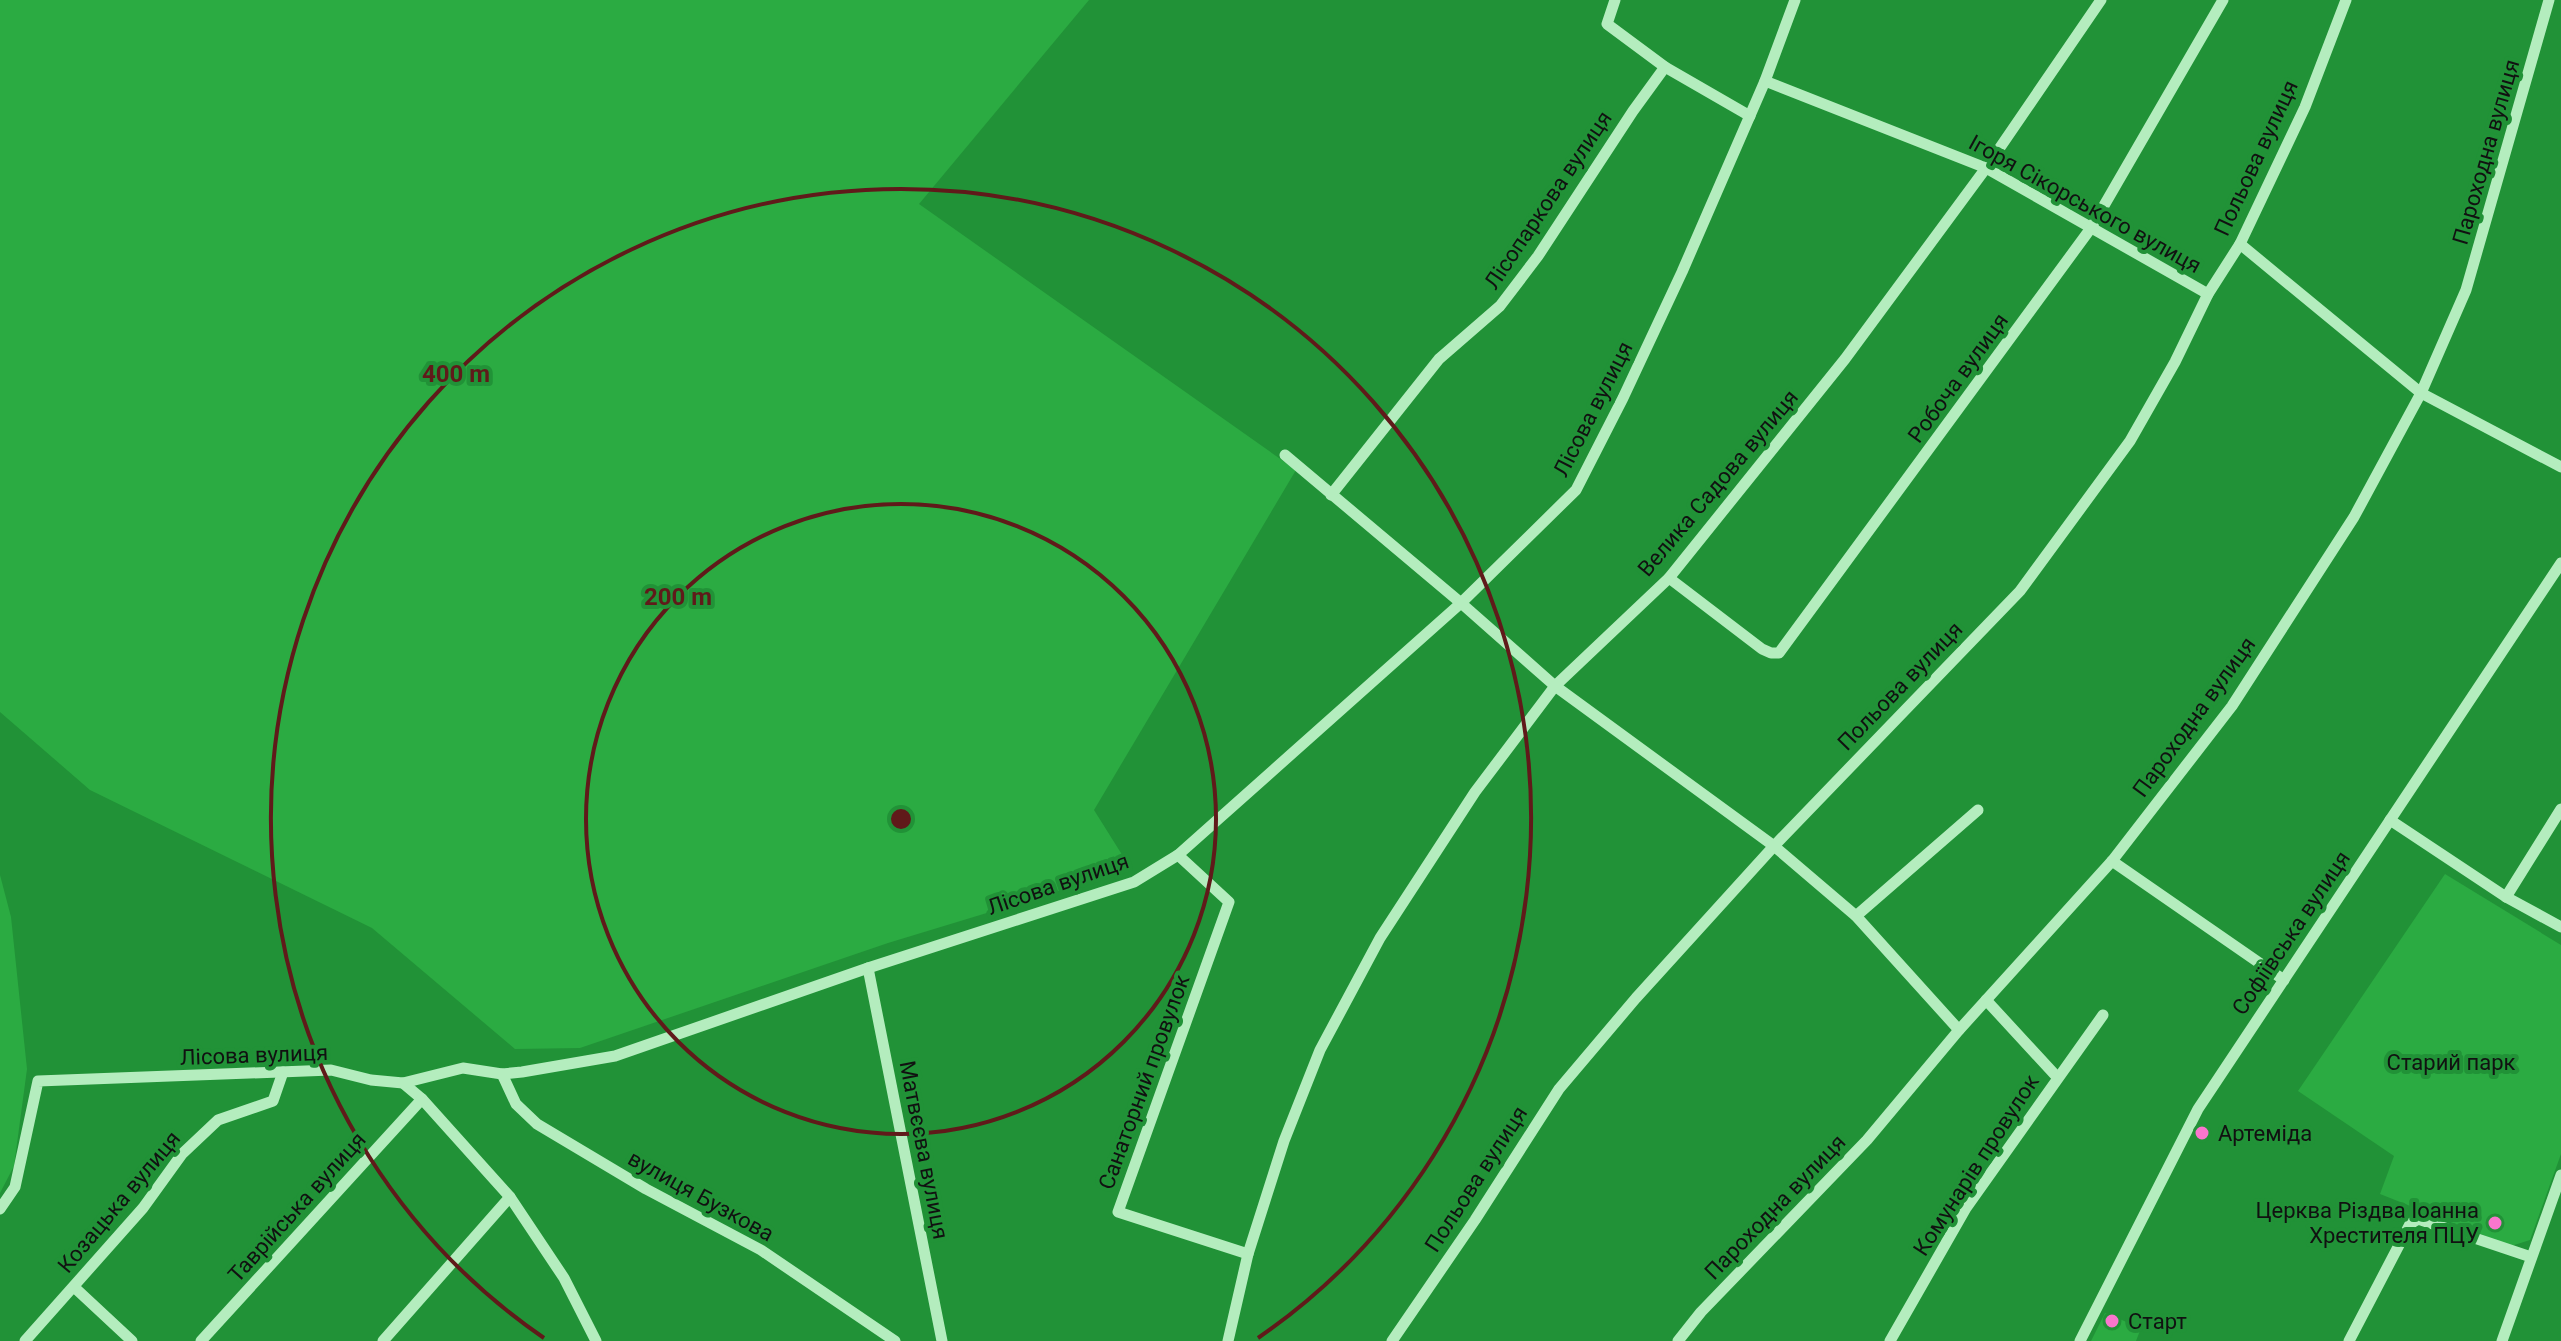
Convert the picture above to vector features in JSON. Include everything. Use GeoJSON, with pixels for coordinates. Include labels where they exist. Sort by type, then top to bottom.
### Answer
{"type":"FeatureCollection","features":[{"type":"Feature","properties":{"kind":"street"},"geometry":{"type":"LineString","coordinates":[[1615,0],[1607,24],[1665,67],[1750,116]]}},
{"type":"Feature","properties":{"kind":"street","name":"Лісова вулиця"},"geometry":{"type":"LineString","coordinates":[[0,1209],[15,1187],[38,1081],[331,1070],[371,1080],[403,1083],[463,1068],[502,1074],[615,1056],[868,968],[1134,882],[1178,855],[1461,603],[1576,490],[1630,384],[1750,116],[1795,0]]}},
{"type":"Feature","properties":{"kind":"street","name":"Велика Садова вулиця"},"geometry":{"type":"LineString","coordinates":[[1228,1341],[1248,1254],[1284,1141],[1320,1050],[1372,952],[1475,792],[1555,686],[1669,578],[1845,359],[1986,168],[2101,0]]}},
{"type":"Feature","properties":{"kind":"street","name":"Робоча вулиця"},"geometry":{"type":"LineString","coordinates":[[1669,578],[1762,649],[1779,653],[2091,228],[2223,0]]}},
{"type":"Feature","properties":{"kind":"street","name":"Польова вулиця"},"geometry":{"type":"LineString","coordinates":[[1392,1341],[1559,1089],[1636,998],[1774,846],[2020,591],[2130,441],[2175,362],[2208,294],[2240,244],[2305,107],[2346,0]]}},
{"type":"Feature","properties":{"kind":"street","name":"Пароходна вулиця"},"geometry":{"type":"LineString","coordinates":[[1678,1341],[1701,1312],[1867,1140],[1959,1030],[2112,861],[2232,706],[2354,517],[2421,393],[2466,290],[2549,0]]}},
{"type":"Feature","properties":{"kind":"street","name":"Лісопаркова вулиця"},"geometry":{"type":"LineString","coordinates":[[1331,495],[1439,359],[1500,306],[1538,256],[1665,67]]}},
{"type":"Feature","properties":{"kind":"street","name":"Ігоря Сікорського вулиця"},"geometry":{"type":"LineString","coordinates":[[1765,81],[1986,168],[2208,294]]}},
{"type":"Feature","properties":{"kind":"street"},"geometry":{"type":"LineString","coordinates":[[2240,244],[2421,393],[2561,467]]}},
{"type":"Feature","properties":{"kind":"street"},"geometry":{"type":"LineString","coordinates":[[1285,455],[1555,686],[1774,846],[1856,916],[1959,1030]]}},
{"type":"Feature","properties":{"kind":"street","name":"Софіївська вулиця"},"geometry":{"type":"LineString","coordinates":[[2080,1341],[2198,1109],[2561,563]]}},
{"type":"Feature","properties":{"kind":"street"},"geometry":{"type":"LineString","coordinates":[[2506,897],[2561,809]]}},
{"type":"Feature","properties":{"kind":"street"},"geometry":{"type":"LineString","coordinates":[[1856,916],[1978,810]]}},
{"type":"Feature","properties":{"kind":"street"},"geometry":{"type":"LineString","coordinates":[[2390,820],[2506,897],[2561,927]]}},
{"type":"Feature","properties":{"kind":"street","name":"Санаторний провулок"},"geometry":{"type":"LineString","coordinates":[[1178,855],[1229,902],[1118,1212],[1248,1254]]}},
{"type":"Feature","properties":{"kind":"street"},"geometry":{"type":"LineString","coordinates":[[2112,861],[2284,980]]}},
{"type":"Feature","properties":{"kind":"street","name":"Матвєєва вулиця"},"geometry":{"type":"LineString","coordinates":[[868,968],[942,1341]]}},
{"type":"Feature","properties":{"kind":"street"},"geometry":{"type":"LineString","coordinates":[[1986,1000],[2057,1077]]}},
{"type":"Feature","properties":{"kind":"street","name":"Комунарів провулок"},"geometry":{"type":"LineString","coordinates":[[1890,1341],[1966,1208],[2103,1015]]}},
{"type":"Feature","properties":{"kind":"street","name":"Козацька вулиця"},"geometry":{"type":"LineString","coordinates":[[25,1341],[143,1208],[182,1154],[218,1120],[273,1101],[283,1072]]}},
{"type":"Feature","properties":{"kind":"street","name":"вулиця Бузкова"},"geometry":{"type":"LineString","coordinates":[[502,1074],[516,1104],[537,1124],[646,1189],[761,1250],[890,1340]]}},
{"type":"Feature","properties":{"kind":"street"},"geometry":{"type":"LineString","coordinates":[[403,1083],[422,1099],[510,1197],[564,1278],[596,1341]]}},
{"type":"Feature","properties":{"kind":"street","name":"Таврійська вулиця"},"geometry":{"type":"LineString","coordinates":[[201,1341],[422,1099]]}},
{"type":"Feature","properties":{"kind":"street"},"geometry":{"type":"LineString","coordinates":[[2502,1341],[2561,1175]]}},
{"type":"Feature","properties":{"kind":"street"},"geometry":{"type":"LineString","coordinates":[[383,1341],[510,1197]]}},
{"type":"Feature","properties":{"kind":"street"},"geometry":{"type":"LineString","coordinates":[[2349,1341],[2410,1224],[2418,1219],[2531,1257]]}},
{"type":"Feature","properties":{"kind":"street"},"geometry":{"type":"LineString","coordinates":[[74,1287],[132,1341]]}},
{"type":"Feature","properties":{"kind":"green space"},"geometry":{"type":"Polygon","coordinates":[[[0,0],[1089,0],[919,204],[1296,470],[1094,810],[1131,869],[888,943],[580,1048],[515,1049],[372,928],[90,790],[0,712],[0,0]]]}},
{"type":"Feature","properties":{"kind":"green space","name":"Старий парк"},"geometry":{"type":"Polygon","coordinates":[[[2445,874],[2561,945],[2561,1154],[2530,1240],[2511,1246],[2380,1194],[2394,1156],[2298,1091],[2445,874]]]}},
{"type":"Feature","properties":{"kind":"green space"},"geometry":{"type":"Polygon","coordinates":[[[0,875],[11,917],[27,1069],[14,1166],[0,1193],[0,875]]]}},
{"type":"Feature","properties":{"kind":"green space","name":"Старт"},"geometry":{"type":"Polygon","coordinates":[[[2105,1313],[2141,1328],[2136,1341],[2091,1341],[2105,1313]]]}},
{"type":"Feature","properties":{"kind":"place","name":"Артеміда"},"geometry":{"type":"Point","coordinates":[2202,1133]}},
{"type":"Feature","properties":{"kind":"place","name":"Церква Різдва Іоанна Хрестителя ПЦУ"},"geometry":{"type":"Point","coordinates":[2495,1223]}},
{"type":"Feature","properties":{"kind":"place","name":"Старт"},"geometry":{"type":"Point","coordinates":[2112,1321]}}]}
